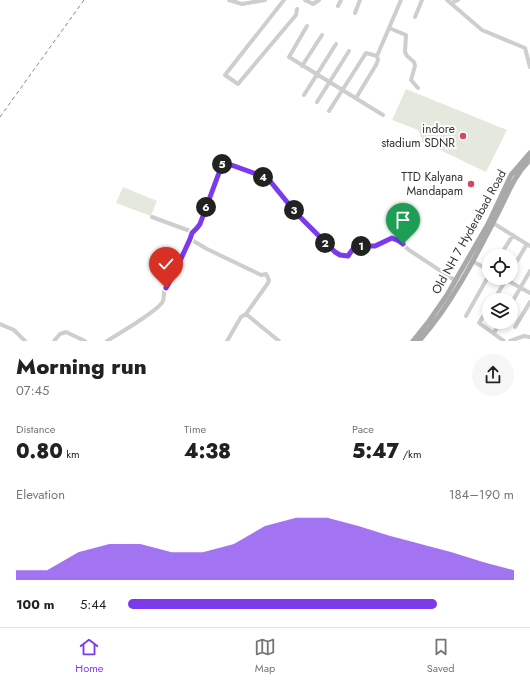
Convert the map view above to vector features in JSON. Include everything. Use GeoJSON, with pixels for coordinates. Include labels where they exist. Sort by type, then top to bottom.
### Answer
{"type":"FeatureCollection","features":[{"type":"Feature","properties":{"kind":"main road","name":"Old NH 7 Hyderabad Road"},"geometry":{"type":"LineString","coordinates":[[413,341],[438,309],[456,281],[493,214],[511,175],[530,153]]}},
{"type":"Feature","properties":{"kind":"main road","name":"Old NH 7 Hyderabad Road"},"geometry":{"type":"LineString","coordinates":[[419,341],[441,312],[493,223],[514,180],[530,160]]}},
{"type":"Feature","properties":{"kind":"street"},"geometry":{"type":"LineString","coordinates":[[229,0],[242,4],[265,0]]}},
{"type":"Feature","properties":{"kind":"street"},"geometry":{"type":"LineString","coordinates":[[284,0],[225,75],[238,84],[296,15],[298,8]]}},
{"type":"Feature","properties":{"kind":"street"},"geometry":{"type":"LineString","coordinates":[[305,0],[313,4],[319,0]]}},
{"type":"Feature","properties":{"kind":"street"},"geometry":{"type":"LineString","coordinates":[[338,6],[341,0]]}},
{"type":"Feature","properties":{"kind":"street"},"geometry":{"type":"LineString","coordinates":[[355,13],[360,0]]}},
{"type":"Feature","properties":{"kind":"street"},"geometry":{"type":"LineString","coordinates":[[356,98],[376,65],[378,60],[377,56],[401,0]]}},
{"type":"Feature","properties":{"kind":"street"},"geometry":{"type":"LineString","coordinates":[[415,17],[422,0]]}},
{"type":"Feature","properties":{"kind":"street"},"geometry":{"type":"LineString","coordinates":[[447,0],[482,30],[525,48],[530,67]]}},
{"type":"Feature","properties":{"kind":"street"},"geometry":{"type":"LineString","coordinates":[[451,3],[458,0]]}},
{"type":"Feature","properties":{"kind":"street"},"geometry":{"type":"LineString","coordinates":[[307,26],[289,57],[383,115]]}},
{"type":"Feature","properties":{"kind":"street"},"geometry":{"type":"LineString","coordinates":[[389,28],[406,35],[404,52],[414,62],[415,66],[411,80],[418,88]]}},
{"type":"Feature","properties":{"kind":"street"},"geometry":{"type":"LineString","coordinates":[[302,66],[322,35]]}},
{"type":"Feature","properties":{"kind":"street"},"geometry":{"type":"LineString","coordinates":[[304,95],[336,44]]}},
{"type":"Feature","properties":{"kind":"street"},"geometry":{"type":"LineString","coordinates":[[317,102],[349,51]]}},
{"type":"Feature","properties":{"kind":"street"},"geometry":{"type":"LineString","coordinates":[[329,112],[366,53],[377,56]]}},
{"type":"Feature","properties":{"kind":"street"},"geometry":{"type":"LineString","coordinates":[[108,341],[140,320],[163,302],[164,291],[192,233],[200,224],[223,162],[259,175],[270,181],[296,213],[335,252],[340,255],[348,256],[355,246],[375,246],[392,238],[399,241],[409,250],[456,281]]}},
{"type":"Feature","properties":{"kind":"street"},"geometry":{"type":"LineString","coordinates":[[152,217],[192,233]]}},
{"type":"Feature","properties":{"kind":"street"},"geometry":{"type":"LineString","coordinates":[[493,223],[528,245],[518,260]]}},
{"type":"Feature","properties":{"kind":"street"},"geometry":{"type":"LineString","coordinates":[[504,249],[513,235]]}},
{"type":"Feature","properties":{"kind":"street"},"geometry":{"type":"LineString","coordinates":[[190,239],[207,249],[261,275],[266,274],[269,280],[246,314],[241,317],[227,341]]}},
{"type":"Feature","properties":{"kind":"street"},"geometry":{"type":"LineString","coordinates":[[472,260],[482,266]]}},
{"type":"Feature","properties":{"kind":"street"},"geometry":{"type":"LineString","coordinates":[[517,293],[530,271]]}},
{"type":"Feature","properties":{"kind":"street"},"geometry":{"type":"LineString","coordinates":[[466,316],[483,285]]}},
{"type":"Feature","properties":{"kind":"street"},"geometry":{"type":"LineString","coordinates":[[516,285],[530,293]]}},
{"type":"Feature","properties":{"kind":"street"},"geometry":{"type":"LineString","coordinates":[[518,322],[530,302]]}},
{"type":"Feature","properties":{"kind":"street"},"geometry":{"type":"LineString","coordinates":[[246,314],[279,341]]}},
{"type":"Feature","properties":{"kind":"street"},"geometry":{"type":"LineString","coordinates":[[0,324],[14,330],[25,341]]}},
{"type":"Feature","properties":{"kind":"street"},"geometry":{"type":"LineString","coordinates":[[488,329],[504,341]]}},
{"type":"Feature","properties":{"kind":"street"},"geometry":{"type":"LineString","coordinates":[[494,334],[496,329]]}},
{"type":"Feature","properties":{"kind":"street"},"geometry":{"type":"LineString","coordinates":[[54,341],[60,334],[66,332],[85,341]]}},
{"type":"Feature","properties":{"kind":"street"},"geometry":{"type":"LineString","coordinates":[[510,341],[524,336],[530,337]]}},
{"type":"Feature","properties":{"kind":"shaded area","name":"indore stadium SDNR"},"geometry":{"type":"Polygon","coordinates":[[[406,89],[507,130],[486,172],[423,142],[418,130],[392,120],[406,89]]]}},
{"type":"Feature","properties":{"kind":"shaded area"},"geometry":{"type":"Polygon","coordinates":[[[123,187],[157,201],[151,216],[116,203],[123,187]]]}},
{"type":"Feature","properties":{"kind":"railway"},"geometry":{"type":"LineString","coordinates":[[0,117],[84,0]]}},
{"type":"Feature","properties":{"kind":"place","name":"indore stadium SDNR"},"geometry":{"type":"Point","coordinates":[463,136]}},
{"type":"Feature","properties":{"kind":"place","name":"TTD Kalyana Mandapam"},"geometry":{"type":"Point","coordinates":[471,184]}},
{"type":"Feature","properties":{"kind":"route"},"geometry":{"type":"LineString","coordinates":[[166,288],[174,274],[192,233],[200,224],[223,162],[259,175],[270,181],[296,213],[321,239],[340,255],[348,256],[355,246],[370,247],[380,245],[392,238],[403,244]]}}]}
